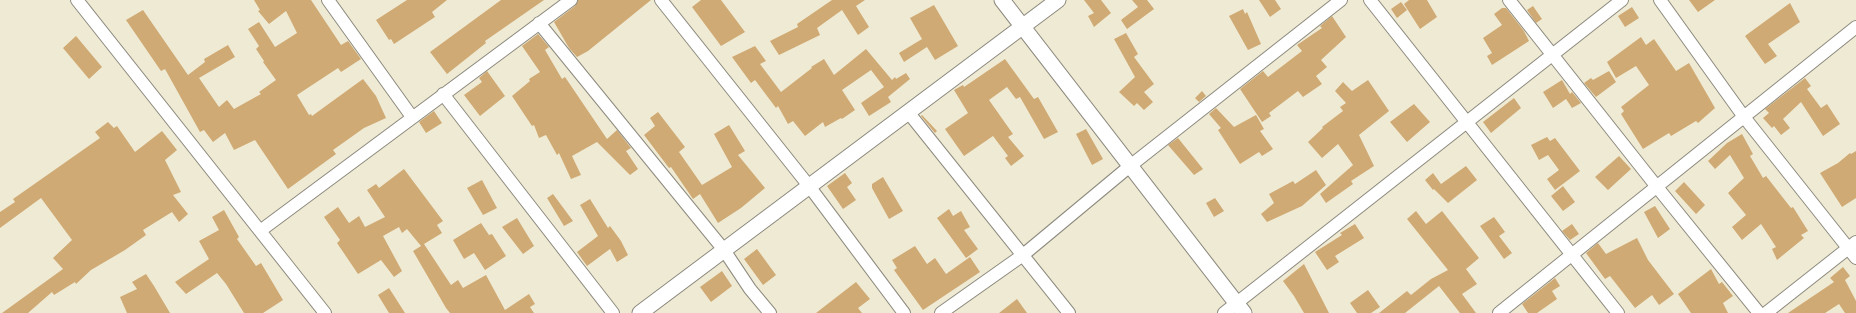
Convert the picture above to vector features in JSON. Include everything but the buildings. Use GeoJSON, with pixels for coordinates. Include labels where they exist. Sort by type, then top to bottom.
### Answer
{"type":"FeatureCollection","features":[{"type":"Feature","properties":{"kind":"street"},"geometry":{"type":"LineString","coordinates":[[77,0],[325,313]]}},
{"type":"Feature","properties":{"kind":"street"},"geometry":{"type":"LineString","coordinates":[[328,0],[412,117]]}},
{"type":"Feature","properties":{"kind":"street"},"geometry":{"type":"LineString","coordinates":[[260,231],[570,0]]}},
{"type":"Feature","properties":{"kind":"street"},"geometry":{"type":"LineString","coordinates":[[662,0],[809,186],[904,313]]}},
{"type":"Feature","properties":{"kind":"street"},"geometry":{"type":"LineString","coordinates":[[1002,0],[1240,308]]}},
{"type":"Feature","properties":{"kind":"street"},"geometry":{"type":"LineString","coordinates":[[640,313],[1058,0]]}},
{"type":"Feature","properties":{"kind":"street"},"geometry":{"type":"LineString","coordinates":[[941,313],[1023,255],[1130,166],[1341,0]]}},
{"type":"Feature","properties":{"kind":"street"},"geometry":{"type":"LineString","coordinates":[[1370,0],[1618,313]]}},
{"type":"Feature","properties":{"kind":"street"},"geometry":{"type":"LineString","coordinates":[[1509,0],[1656,187],[1759,313]]}},
{"type":"Feature","properties":{"kind":"street"},"geometry":{"type":"LineString","coordinates":[[1224,313],[1240,308],[1466,122],[1622,0]]}},
{"type":"Feature","properties":{"kind":"street"},"geometry":{"type":"LineString","coordinates":[[1660,0],[1744,117],[1852,245],[1856,258]]}},
{"type":"Feature","properties":{"kind":"street"},"geometry":{"type":"LineString","coordinates":[[539,23],[724,250],[750,289],[770,313]]}},
{"type":"Feature","properties":{"kind":"street"},"geometry":{"type":"LineString","coordinates":[[1499,313],[1856,28]]}},
{"type":"Feature","properties":{"kind":"street"},"geometry":{"type":"LineString","coordinates":[[444,94],[613,313]]}},
{"type":"Feature","properties":{"kind":"street"},"geometry":{"type":"LineString","coordinates":[[908,112],[1069,313]]}},
{"type":"Feature","properties":{"kind":"street"},"geometry":{"type":"LineString","coordinates":[[1766,313],[1852,245]]}}]}
